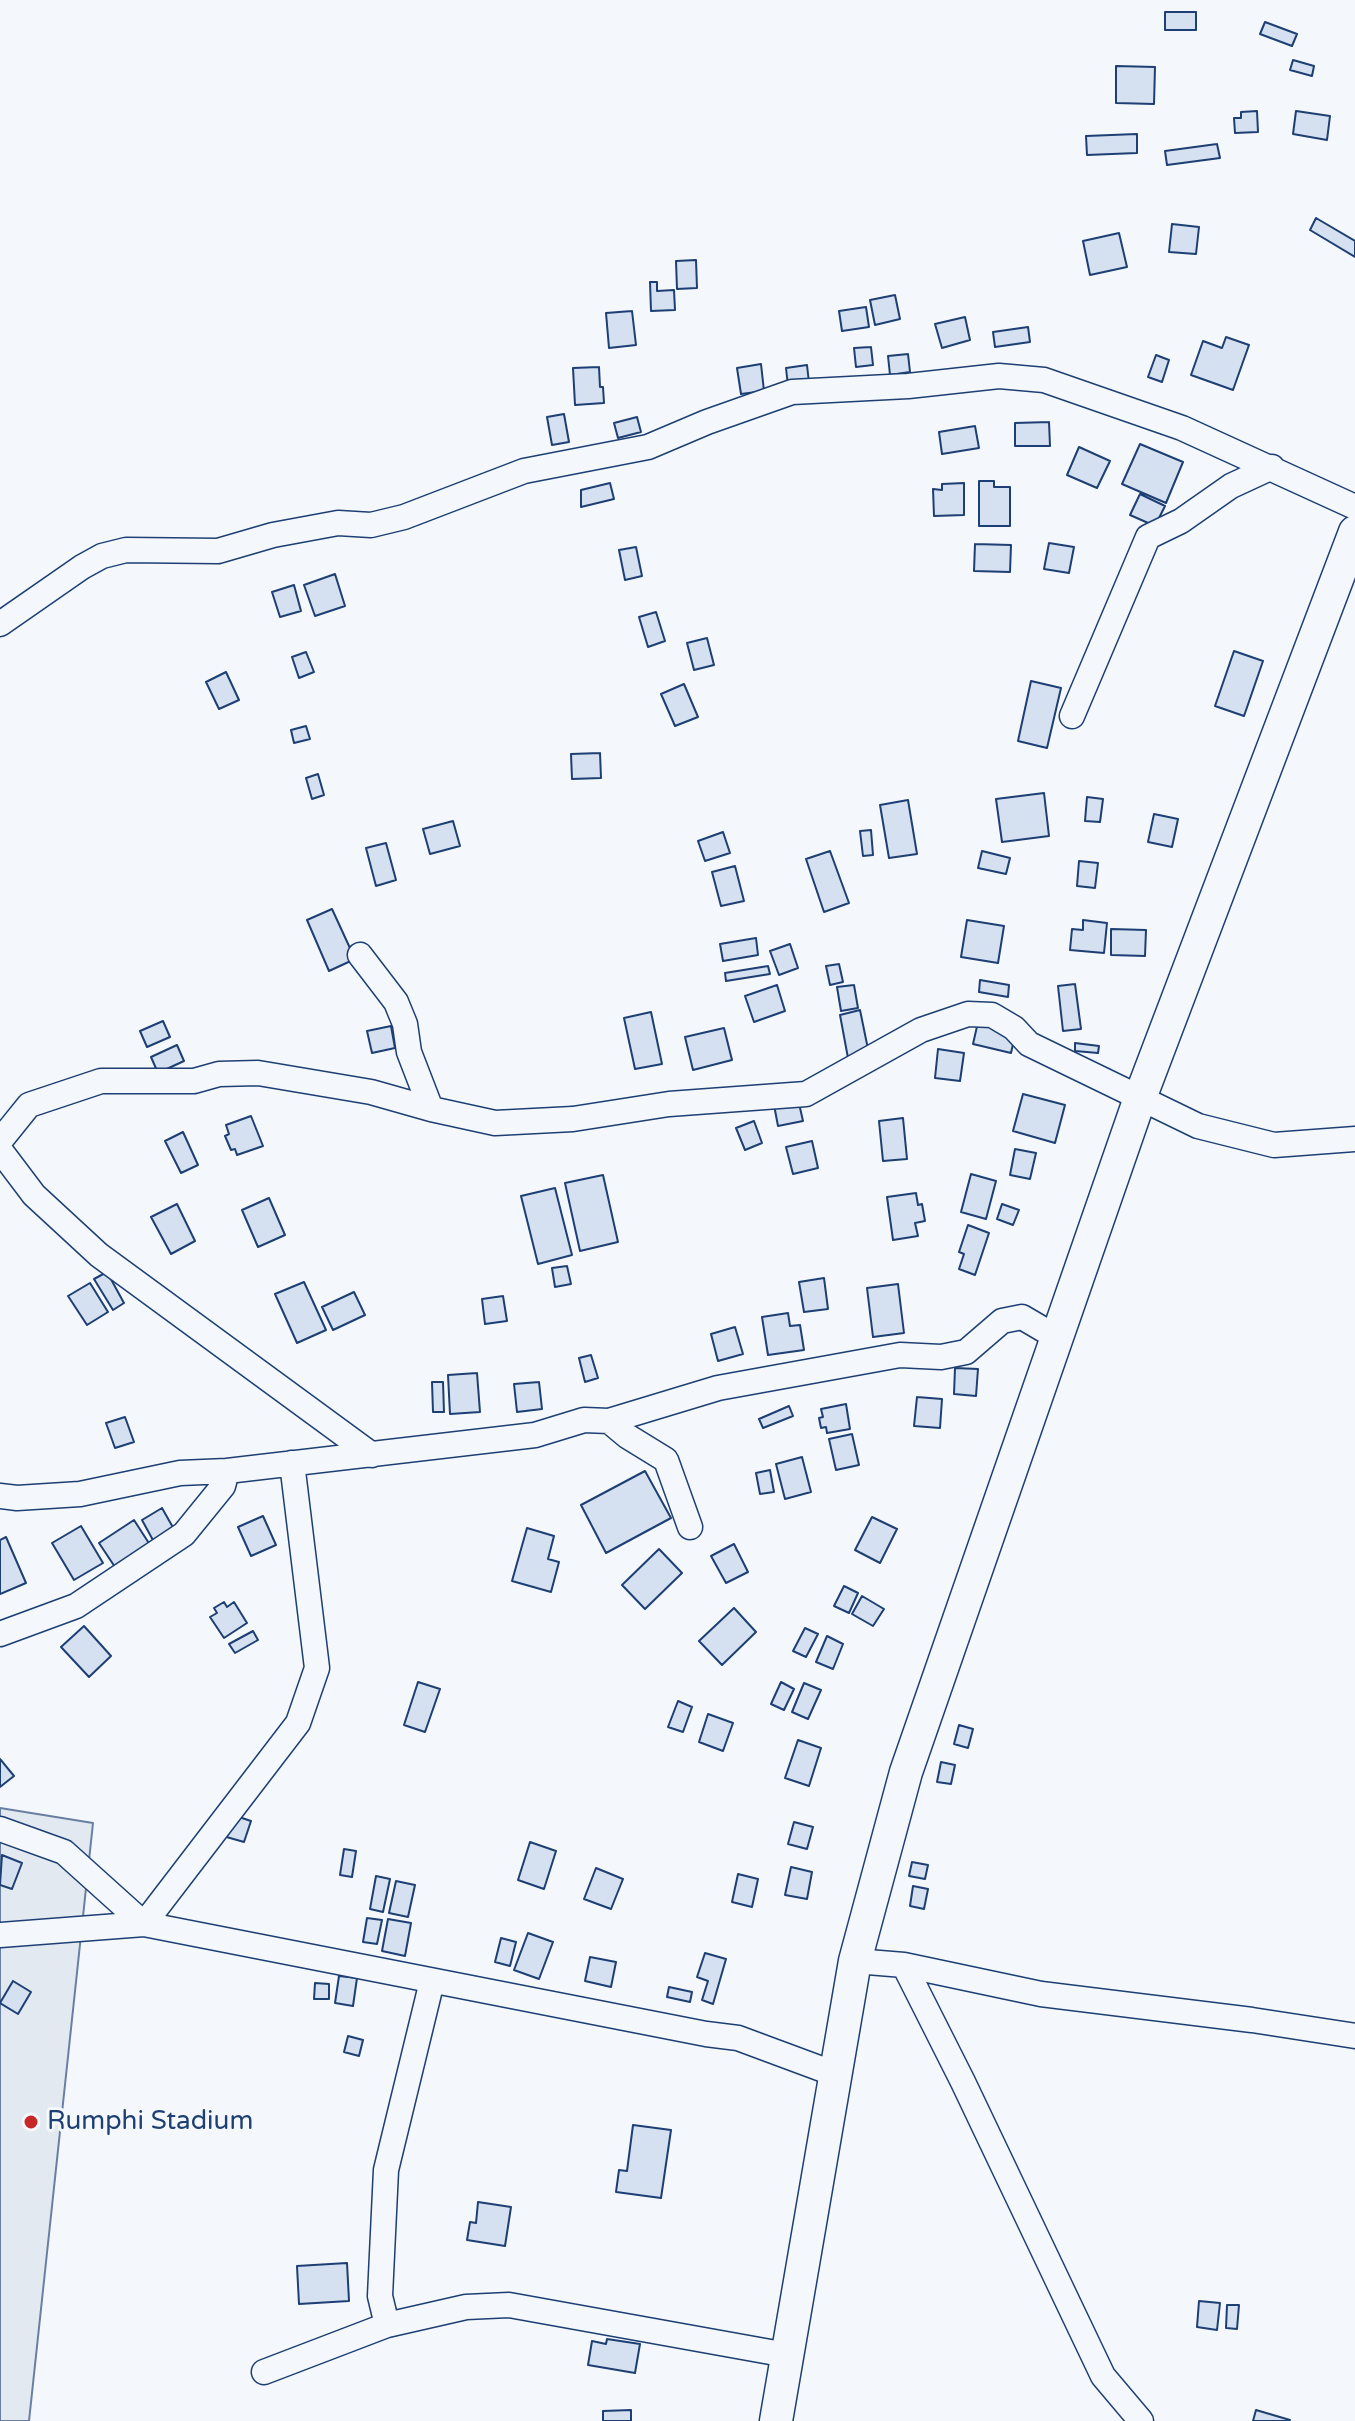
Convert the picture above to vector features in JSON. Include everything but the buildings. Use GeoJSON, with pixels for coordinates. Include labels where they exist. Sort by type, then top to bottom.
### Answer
{"type":"FeatureCollection","features":[{"type":"Feature","properties":{"kind":"main road"},"geometry":{"type":"LineString","coordinates":[[776,2421],[855,1961],[906,1772],[1140,1098],[1355,532]]}},
{"type":"Feature","properties":{"kind":"street"},"geometry":{"type":"LineString","coordinates":[[0,624],[102,556],[126,550],[218,551],[273,535],[338,523],[371,525],[404,517],[524,471],[648,447],[792,392],[908,386],[999,376],[1044,380],[1182,428],[1355,507]]}},
{"type":"Feature","properties":{"kind":"street"},"geometry":{"type":"LineString","coordinates":[[1072,716],[1148,537],[1181,521],[1231,486],[1272,467]]}},
{"type":"Feature","properties":{"kind":"street"},"geometry":{"type":"LineString","coordinates":[[360,955],[396,1002],[405,1024],[409,1052],[431,1109]]}},
{"type":"Feature","properties":{"kind":"street"},"geometry":{"type":"LineString","coordinates":[[0,1141],[29,1105],[101,1081],[194,1081],[219,1074],[258,1073],[371,1092],[495,1123],[573,1119],[669,1104],[806,1094],[921,1030],[968,1014],[992,1015],[1014,1028],[1029,1044],[1198,1126],[1274,1145],[1355,1139]]}},
{"type":"Feature","properties":{"kind":"street"},"geometry":{"type":"LineString","coordinates":[[0,1150],[34,1195],[99,1255],[372,1455]]}},
{"type":"Feature","properties":{"kind":"street"},"geometry":{"type":"LineString","coordinates":[[0,1496],[17,1498],[80,1494],[180,1473],[227,1471],[535,1435],[584,1420],[609,1421],[718,1388],[900,1355],[941,1357],[966,1352],[1002,1321],[1022,1317],[1056,1337]]}},
{"type":"Feature","properties":{"kind":"street"},"geometry":{"type":"LineString","coordinates":[[609,1421],[666,1460],[690,1527]]}},
{"type":"Feature","properties":{"kind":"street"},"geometry":{"type":"LineString","coordinates":[[144,1924],[298,1723],[317,1668],[292,1463]]}},
{"type":"Feature","properties":{"kind":"street"},"geometry":{"type":"LineString","coordinates":[[0,1634],[76,1606],[184,1534],[223,1486],[227,1471]]}},
{"type":"Feature","properties":{"kind":"street"},"geometry":{"type":"LineString","coordinates":[[0,1829],[64,1852],[144,1924]]}},
{"type":"Feature","properties":{"kind":"street"},"geometry":{"type":"LineString","coordinates":[[0,1935],[144,1924],[738,2038],[835,2074]]}},
{"type":"Feature","properties":{"kind":"street"},"geometry":{"type":"LineString","coordinates":[[855,1961],[904,1965],[1041,1994],[1355,2036]]}},
{"type":"Feature","properties":{"kind":"street"},"geometry":{"type":"LineString","coordinates":[[904,1965],[1103,2376],[1141,2421]]}},
{"type":"Feature","properties":{"kind":"street"},"geometry":{"type":"LineString","coordinates":[[387,2325],[380,2296],[386,2170],[432,1981]]}},
{"type":"Feature","properties":{"kind":"street"},"geometry":{"type":"LineString","coordinates":[[264,2372],[387,2325],[466,2307],[509,2305],[787,2355]]}},
{"type":"Feature","properties":{"kind":"shaded area","name":"Rumphi Stadium"},"geometry":{"type":"Polygon","coordinates":[[[0,1808],[93,1823],[29,2421],[0,2421],[0,1808]]]}},
{"type":"Feature","properties":{"kind":"place","name":"Rumphi Stadium"},"geometry":{"type":"Point","coordinates":[31,2122]}}]}
